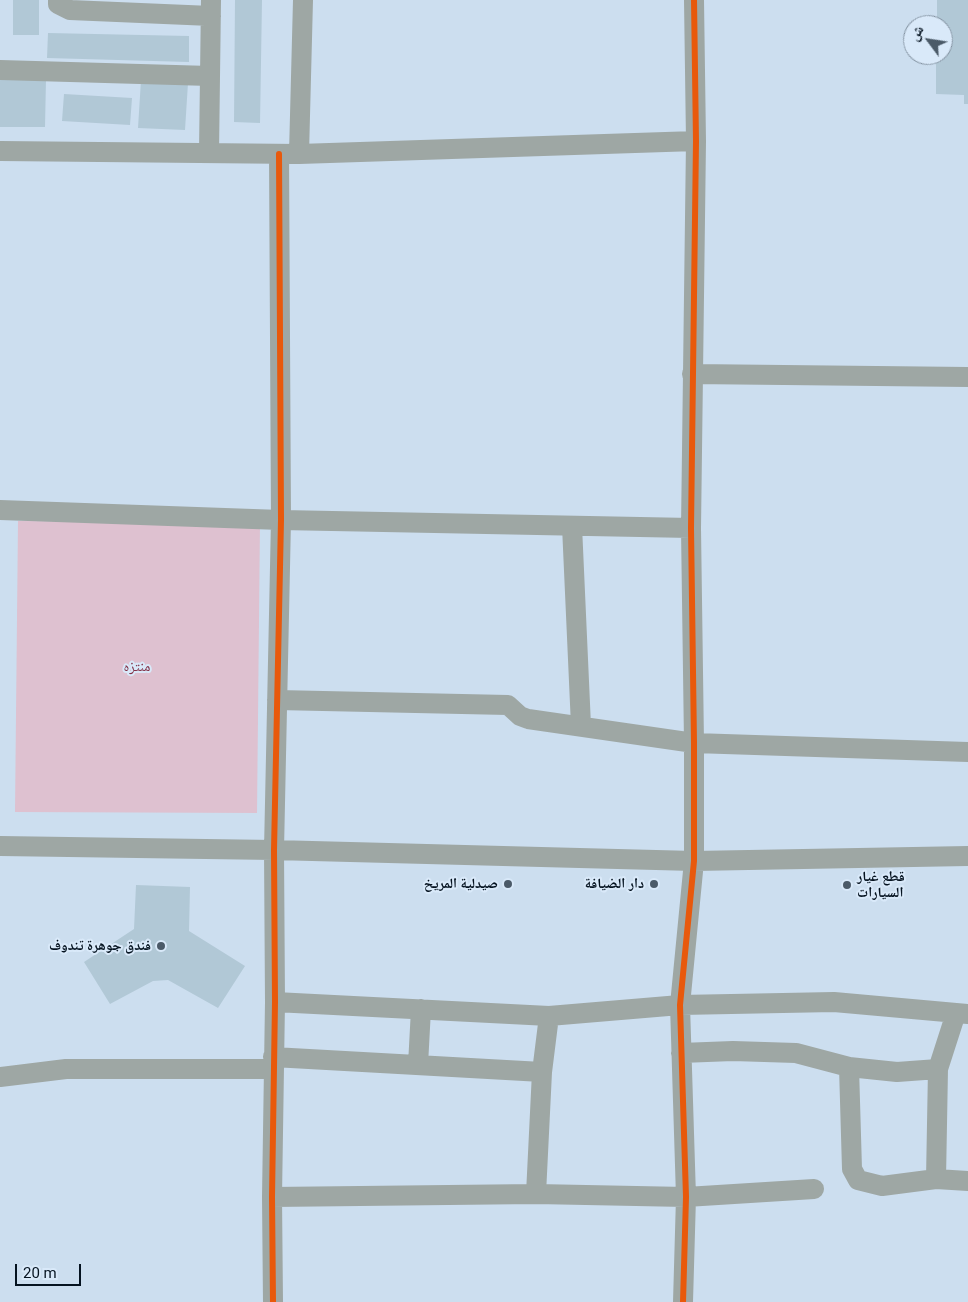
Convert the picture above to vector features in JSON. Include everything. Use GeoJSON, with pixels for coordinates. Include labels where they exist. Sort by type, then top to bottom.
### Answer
{"type":"FeatureCollection","features":[{"type":"Feature","properties":{"kind":"street"},"geometry":{"type":"LineString","coordinates":[[58,0],[58,4],[70,10],[211,8],[209,153]]}},
{"type":"Feature","properties":{"kind":"street"},"geometry":{"type":"LineString","coordinates":[[299,154],[303,0]]}},
{"type":"Feature","properties":{"kind":"street"},"geometry":{"type":"LineString","coordinates":[[683,1302],[686,1197],[680,1005],[694,861],[691,528],[696,141],[694,0]]}},
{"type":"Feature","properties":{"kind":"street"},"geometry":{"type":"LineString","coordinates":[[0,70],[210,76]]}},
{"type":"Feature","properties":{"kind":"street"},"geometry":{"type":"LineString","coordinates":[[0,151],[299,154],[696,141]]}},
{"type":"Feature","properties":{"kind":"street"},"geometry":{"type":"LineString","coordinates":[[273,1302],[274,850],[281,520],[279,154]]}},
{"type":"Feature","properties":{"kind":"street"},"geometry":{"type":"LineString","coordinates":[[692,374],[968,378]]}},
{"type":"Feature","properties":{"kind":"street"},"geometry":{"type":"LineString","coordinates":[[0,510],[281,520],[691,528]]}},
{"type":"Feature","properties":{"kind":"street"},"geometry":{"type":"LineString","coordinates":[[572,526],[580,726]]}},
{"type":"Feature","properties":{"kind":"street"},"geometry":{"type":"LineString","coordinates":[[277,700],[508,705],[520,716],[528,719],[694,743],[968,752]]}},
{"type":"Feature","properties":{"kind":"street"},"geometry":{"type":"LineString","coordinates":[[0,846],[274,850],[694,861],[968,856]]}},
{"type":"Feature","properties":{"kind":"street"},"geometry":{"type":"LineString","coordinates":[[275,1002],[548,1016],[680,1005],[834,1002],[962,1014],[938,1069],[936,1179]]}},
{"type":"Feature","properties":{"kind":"street"},"geometry":{"type":"LineString","coordinates":[[418,1065],[421,1009]]}},
{"type":"Feature","properties":{"kind":"street"},"geometry":{"type":"LineString","coordinates":[[536,1194],[542,1072],[548,1016]]}},
{"type":"Feature","properties":{"kind":"street"},"geometry":{"type":"LineString","coordinates":[[681,1053],[733,1051],[796,1053],[848,1067],[897,1072],[938,1069]]}},
{"type":"Feature","properties":{"kind":"street"},"geometry":{"type":"LineString","coordinates":[[0,1077],[66,1069],[274,1063],[418,1065],[542,1072]]}},
{"type":"Feature","properties":{"kind":"street"},"geometry":{"type":"LineString","coordinates":[[848,1067],[852,1170],[858,1180],[882,1186],[936,1179],[968,1181]]}},
{"type":"Feature","properties":{"kind":"street"},"geometry":{"type":"LineString","coordinates":[[272,1197],[536,1194],[686,1197],[814,1189]]}},
{"type":"Feature","properties":{"kind":"green space","name":"منتزه"},"geometry":{"type":"Polygon","coordinates":[[[18,521],[260,522],[257,813],[15,812],[18,521]]]}},
{"type":"Feature","properties":{"kind":"building"},"geometry":{"type":"Polygon","coordinates":[[[13,0],[39,0],[39,35],[13,35],[13,0]]]}},
{"type":"Feature","properties":{"kind":"building"},"geometry":{"type":"Polygon","coordinates":[[[235,0],[262,0],[260,123],[234,122],[235,0]]]}},
{"type":"Feature","properties":{"kind":"building"},"geometry":{"type":"Polygon","coordinates":[[[937,0],[968,0],[968,104],[964,104],[964,95],[936,94],[936,65],[953,65],[953,15],[937,15],[937,0]]]}},
{"type":"Feature","properties":{"kind":"building"},"geometry":{"type":"Polygon","coordinates":[[[48,33],[189,36],[189,62],[47,58],[48,33]]]}},
{"type":"Feature","properties":{"kind":"building"},"geometry":{"type":"Polygon","coordinates":[[[0,79],[46,79],[45,127],[0,127],[0,79]]]}},
{"type":"Feature","properties":{"kind":"building"},"geometry":{"type":"Polygon","coordinates":[[[141,80],[188,83],[185,130],[138,128],[141,80]]]}},
{"type":"Feature","properties":{"kind":"building"},"geometry":{"type":"Polygon","coordinates":[[[64,94],[132,98],[130,125],[62,121],[64,94]]]}},
{"type":"Feature","properties":{"kind":"building","name":"فندق جوهرة تندوف"},"geometry":{"type":"Polygon","coordinates":[[[136,885],[190,887],[189,931],[245,966],[218,1008],[168,980],[153,981],[110,1004],[84,962],[134,929],[136,885]]]}},
{"type":"Feature","properties":{"kind":"cycle path"},"geometry":{"type":"LineString","coordinates":[[683,1302],[686,1197],[680,1005],[694,861],[691,528],[696,141],[694,0]]}},
{"type":"Feature","properties":{"kind":"cycle path"},"geometry":{"type":"LineString","coordinates":[[273,1302],[274,850],[281,520],[279,154]]}},
{"type":"Feature","properties":{"kind":"place","name":"صيدلية المريخ"},"geometry":{"type":"Point","coordinates":[508,884]}},
{"type":"Feature","properties":{"kind":"place","name":"دار الضيافة"},"geometry":{"type":"Point","coordinates":[654,884]}},
{"type":"Feature","properties":{"kind":"place","name":"قطع غيار السيارات"},"geometry":{"type":"Point","coordinates":[847,885]}},
{"type":"Feature","properties":{"kind":"place","name":"فندق جوهرة تندوف"},"geometry":{"type":"Point","coordinates":[161,946]}}]}
